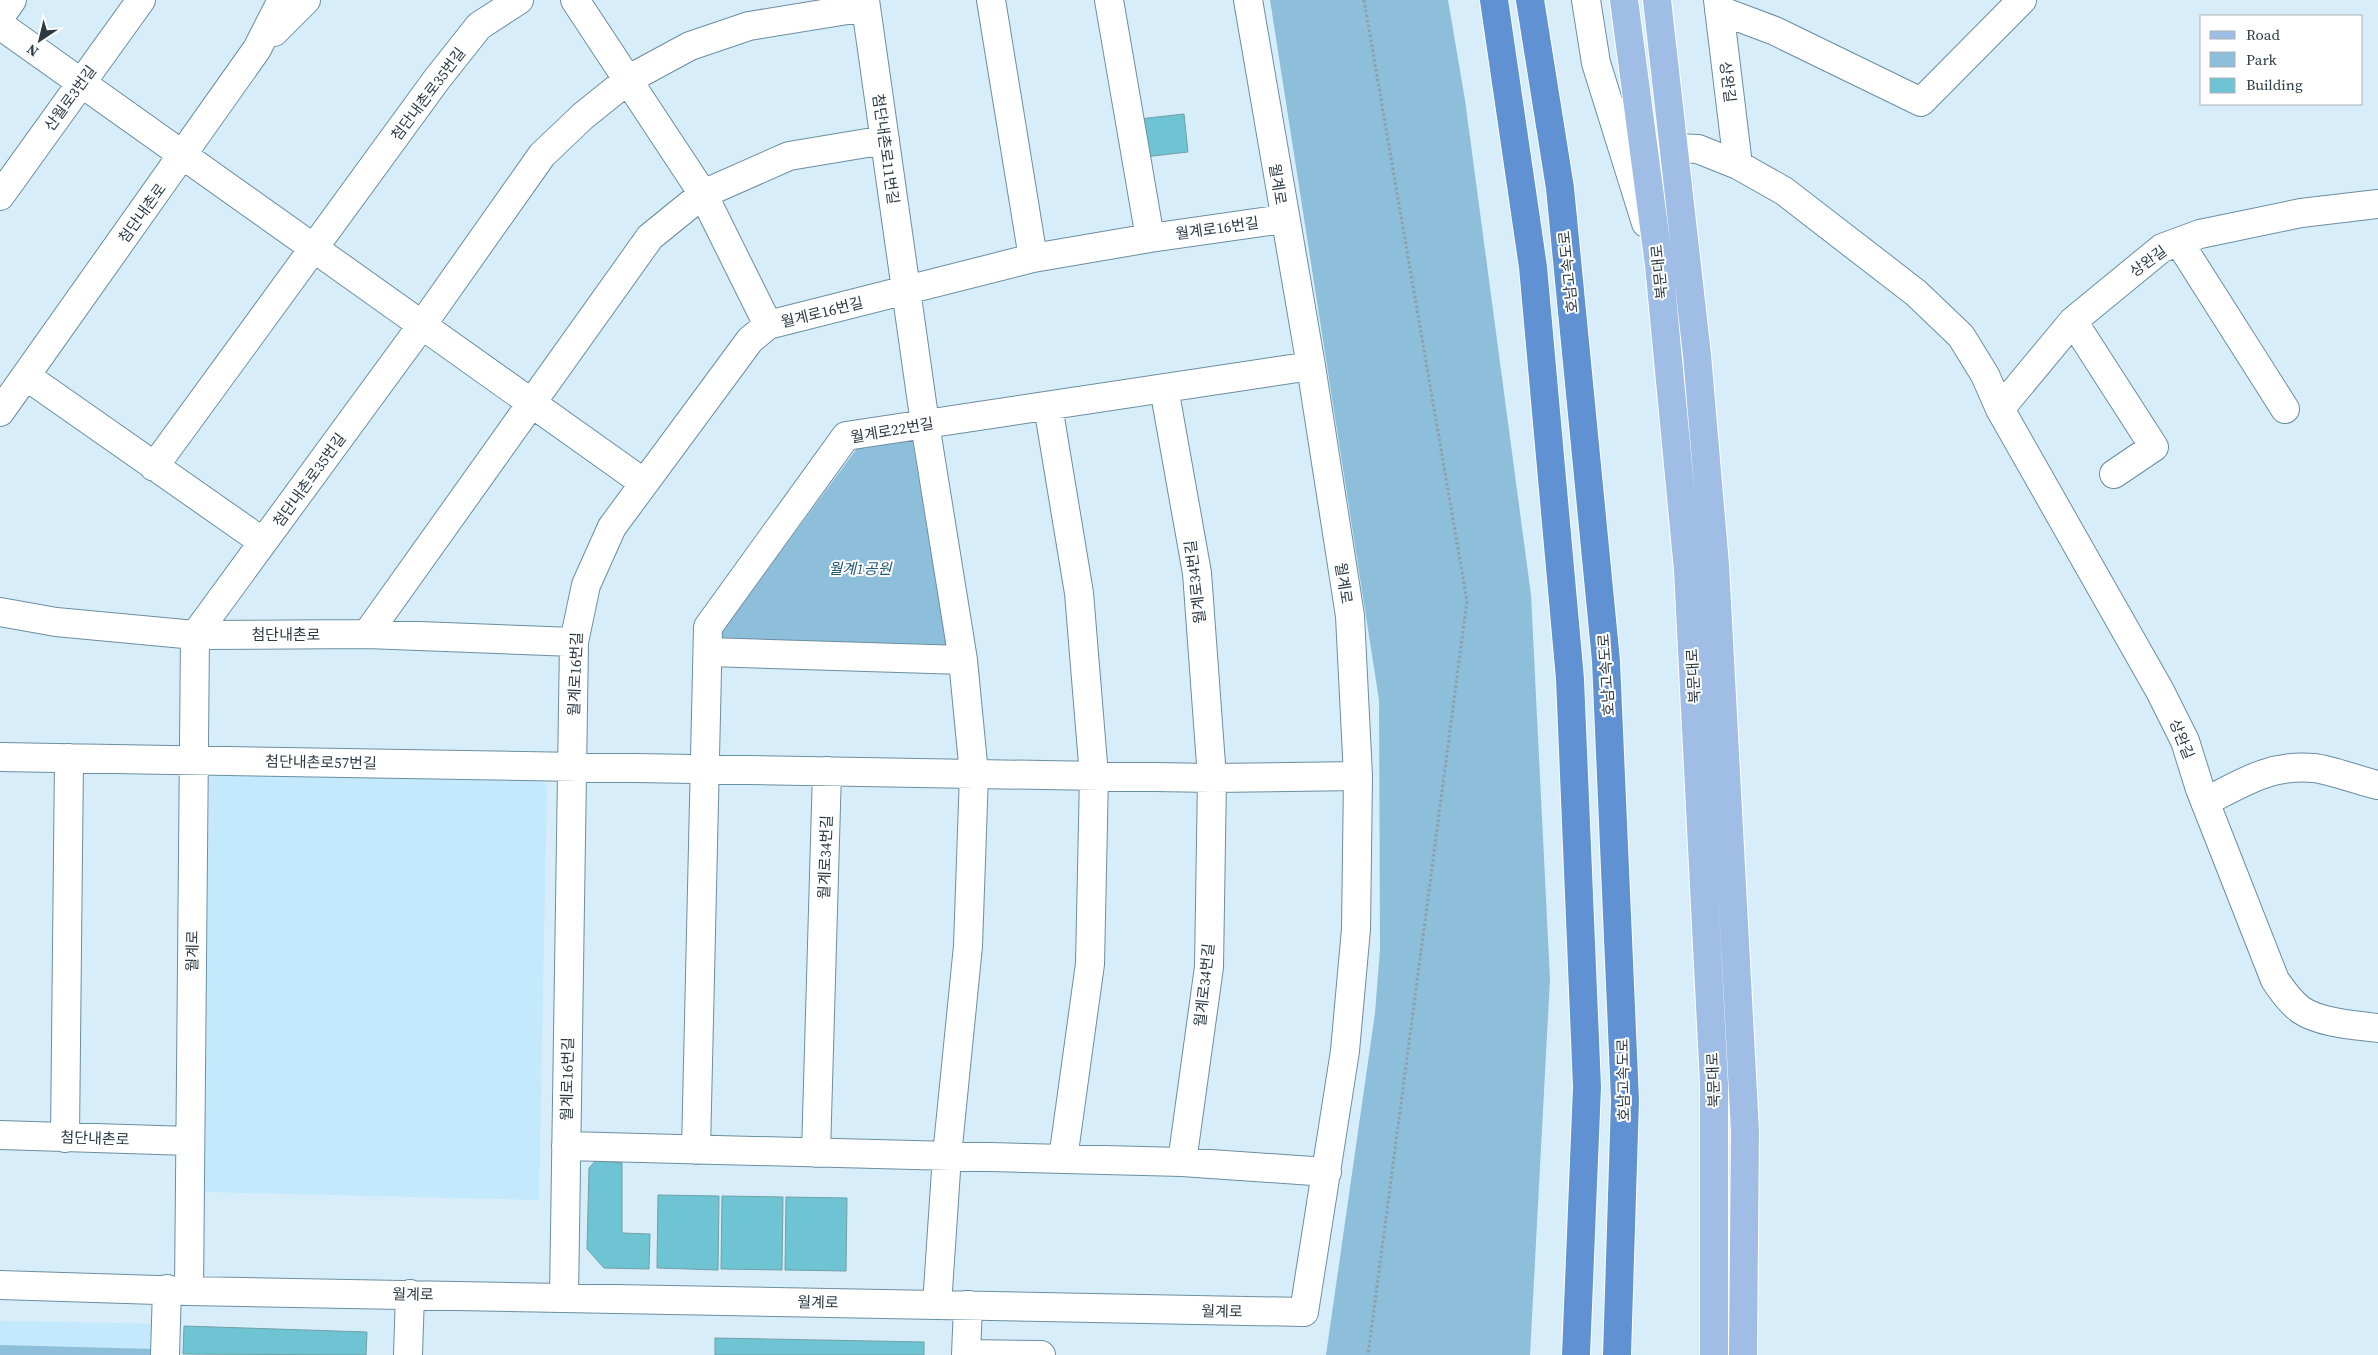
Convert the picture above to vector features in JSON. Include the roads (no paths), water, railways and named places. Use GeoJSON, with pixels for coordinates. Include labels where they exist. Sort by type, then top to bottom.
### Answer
{"type":"FeatureCollection","features":[{"type":"Feature","properties":{"kind":"highway"},"geometry":{"type":"LineString","coordinates":[[1494,0],[1533,267],[1570,679],[1587,1086],[1576,1355]]}},
{"type":"Feature","properties":{"kind":"highway","name":"호남고속도로"},"geometry":{"type":"LineString","coordinates":[[1530,0],[1560,188],[1606,662],[1626,1100],[1617,1355]]}},
{"type":"Feature","properties":{"kind":"main road","name":"북문대로"},"geometry":{"type":"LineString","coordinates":[[1624,0],[1659,265],[1688,570],[1713,1064],[1714,1355]]}},
{"type":"Feature","properties":{"kind":"main road","name":"북문대로"},"geometry":{"type":"LineString","coordinates":[[1657,0],[1697,355],[1715,565],[1745,1131],[1744,1355]]}},
{"type":"Feature","properties":{"kind":"street"},"geometry":{"type":"LineString","coordinates":[[0,17],[12,0]]}},
{"type":"Feature","properties":{"kind":"street","name":"산월로3번길"},"geometry":{"type":"LineString","coordinates":[[0,196],[141,0]]}},
{"type":"Feature","properties":{"kind":"street"},"geometry":{"type":"LineString","coordinates":[[257,49],[282,0]]}},
{"type":"Feature","properties":{"kind":"street"},"geometry":{"type":"LineString","coordinates":[[257,49],[306,0]]}},
{"type":"Feature","properties":{"kind":"street","name":"첨단내촌로35번길"},"geometry":{"type":"LineString","coordinates":[[154,467],[313,248],[479,26],[519,0]]}},
{"type":"Feature","properties":{"kind":"street"},"geometry":{"type":"LineString","coordinates":[[576,0],[703,194],[768,325]]}},
{"type":"Feature","properties":{"kind":"street"},"geometry":{"type":"LineString","coordinates":[[991,0],[1033,258]]}},
{"type":"Feature","properties":{"kind":"street"},"geometry":{"type":"LineString","coordinates":[[1109,0],[1150,238]]}},
{"type":"Feature","properties":{"kind":"street","name":"월계로"},"geometry":{"type":"LineString","coordinates":[[0,1285],[1304,1312],[1345,1051],[1356,929],[1358,776],[1350,616],[1311,366],[1284,219],[1248,0]]}},
{"type":"Feature","properties":{"kind":"street"},"geometry":{"type":"LineString","coordinates":[[1586,0],[1596,63],[1659,265]]}},
{"type":"Feature","properties":{"kind":"street"},"geometry":{"type":"LineString","coordinates":[[1719,5],[1921,102],[2022,0]]}},
{"type":"Feature","properties":{"kind":"street","name":"첨단내촌로11번길"},"geometry":{"type":"LineString","coordinates":[[629,79],[690,46],[749,26],[865,4],[925,424]]}},
{"type":"Feature","properties":{"kind":"street","name":"상완길"},"geometry":{"type":"LineString","coordinates":[[1719,5],[1738,165]]}},
{"type":"Feature","properties":{"kind":"street"},"geometry":{"type":"LineString","coordinates":[[0,25],[644,482]]}},
{"type":"Feature","properties":{"kind":"street","name":"첨단내촌로"},"geometry":{"type":"LineString","coordinates":[[0,412],[257,49]]}},
{"type":"Feature","properties":{"kind":"street","name":"첨단내촌로35번길"},"geometry":{"type":"LineString","coordinates":[[195,635],[422,325],[542,155],[583,116],[629,79]]}},
{"type":"Feature","properties":{"kind":"street"},"geometry":{"type":"LineString","coordinates":[[367,634],[650,237],[703,194],[789,156],[885,140]]}},
{"type":"Feature","properties":{"kind":"street","name":"상완길"},"geometry":{"type":"LineString","coordinates":[[1673,148],[1698,149],[1738,165],[1784,191],[1916,293],[1961,336],[1985,375],[2000,409],[2160,690],[2186,741],[2205,802],[2274,980],[2287,998],[2301,1010],[2344,1024],[2378,1028]]}},
{"type":"Feature","properties":{"kind":"street","name":"상완길"},"geometry":{"type":"LineString","coordinates":[[2000,409],[2073,321],[2162,248],[2200,234],[2301,213],[2378,204]]}},
{"type":"Feature","properties":{"kind":"street","name":"월계로16번길"},"geometry":{"type":"LineString","coordinates":[[564,1297],[574,642],[586,585],[612,527],[750,340],[768,325],[1033,258],[1150,238],[1284,219]]}},
{"type":"Feature","properties":{"kind":"street"},"geometry":{"type":"LineString","coordinates":[[2179,242],[2285,409]]}},
{"type":"Feature","properties":{"kind":"street"},"geometry":{"type":"LineString","coordinates":[[2073,321],[2154,447],[2114,474]]}},
{"type":"Feature","properties":{"kind":"street","name":"월계로22번길"},"geometry":{"type":"LineString","coordinates":[[705,769],[708,626],[846,436],[1311,366]]}},
{"type":"Feature","properties":{"kind":"street"},"geometry":{"type":"LineString","coordinates":[[26,376],[263,542]]}},
{"type":"Feature","properties":{"kind":"street","name":"월계로34번길"},"geometry":{"type":"LineString","coordinates":[[1164,388],[1197,573],[1212,778],[1209,967],[1182,1162]]}},
{"type":"Feature","properties":{"kind":"street"},"geometry":{"type":"LineString","coordinates":[[1048,406],[1079,594],[1094,776],[1090,964],[1063,1159]]}},
{"type":"Feature","properties":{"kind":"street"},"geometry":{"type":"LineString","coordinates":[[925,424],[963,660],[974,774],[968,946],[947,1156],[937,1305]]}},
{"type":"Feature","properties":{"kind":"street","name":"첨단내촌로"},"geometry":{"type":"LineString","coordinates":[[0,612],[56,622],[195,635],[367,634],[574,642]]}},
{"type":"Feature","properties":{"kind":"street","name":"월계로"},"geometry":{"type":"LineString","coordinates":[[178,1290],[190,1140],[195,635]]}},
{"type":"Feature","properties":{"kind":"street"},"geometry":{"type":"LineString","coordinates":[[708,652],[963,660]]}},
{"type":"Feature","properties":{"kind":"street","name":"첨단내촌로57번길"},"geometry":{"type":"LineString","coordinates":[[0,757],[573,767]]}},
{"type":"Feature","properties":{"kind":"street"},"geometry":{"type":"LineString","coordinates":[[65,1138],[69,758]]}},
{"type":"Feature","properties":{"kind":"street"},"geometry":{"type":"LineString","coordinates":[[573,767],[1212,778],[1358,776]]}},
{"type":"Feature","properties":{"kind":"street"},"geometry":{"type":"LineString","coordinates":[[2205,802],[2258,774],[2284,769],[2315,768],[2378,785]]}},
{"type":"Feature","properties":{"kind":"street"},"geometry":{"type":"LineString","coordinates":[[696,1150],[705,769]]}},
{"type":"Feature","properties":{"kind":"street","name":"월계로34번길"},"geometry":{"type":"LineString","coordinates":[[816,1153],[827,771]]}},
{"type":"Feature","properties":{"kind":"street","name":"첨단내촌로"},"geometry":{"type":"LineString","coordinates":[[0,1135],[190,1140]]}},
{"type":"Feature","properties":{"kind":"street"},"geometry":{"type":"LineString","coordinates":[[566,1146],[1182,1162],[1327,1172]]}},
{"type":"Feature","properties":{"kind":"street"},"geometry":{"type":"LineString","coordinates":[[165,1355],[178,1290]]}},
{"type":"Feature","properties":{"kind":"street"},"geometry":{"type":"LineString","coordinates":[[408,1355],[410,1294]]}},
{"type":"Feature","properties":{"kind":"street"},"geometry":{"type":"LineString","coordinates":[[968,1305],[966,1354],[1041,1355]]}},
{"type":"Feature","properties":{"kind":"park label","name":"월계1공원"},"geometry":{"type":"Point","coordinates":[860,568]}}]}
